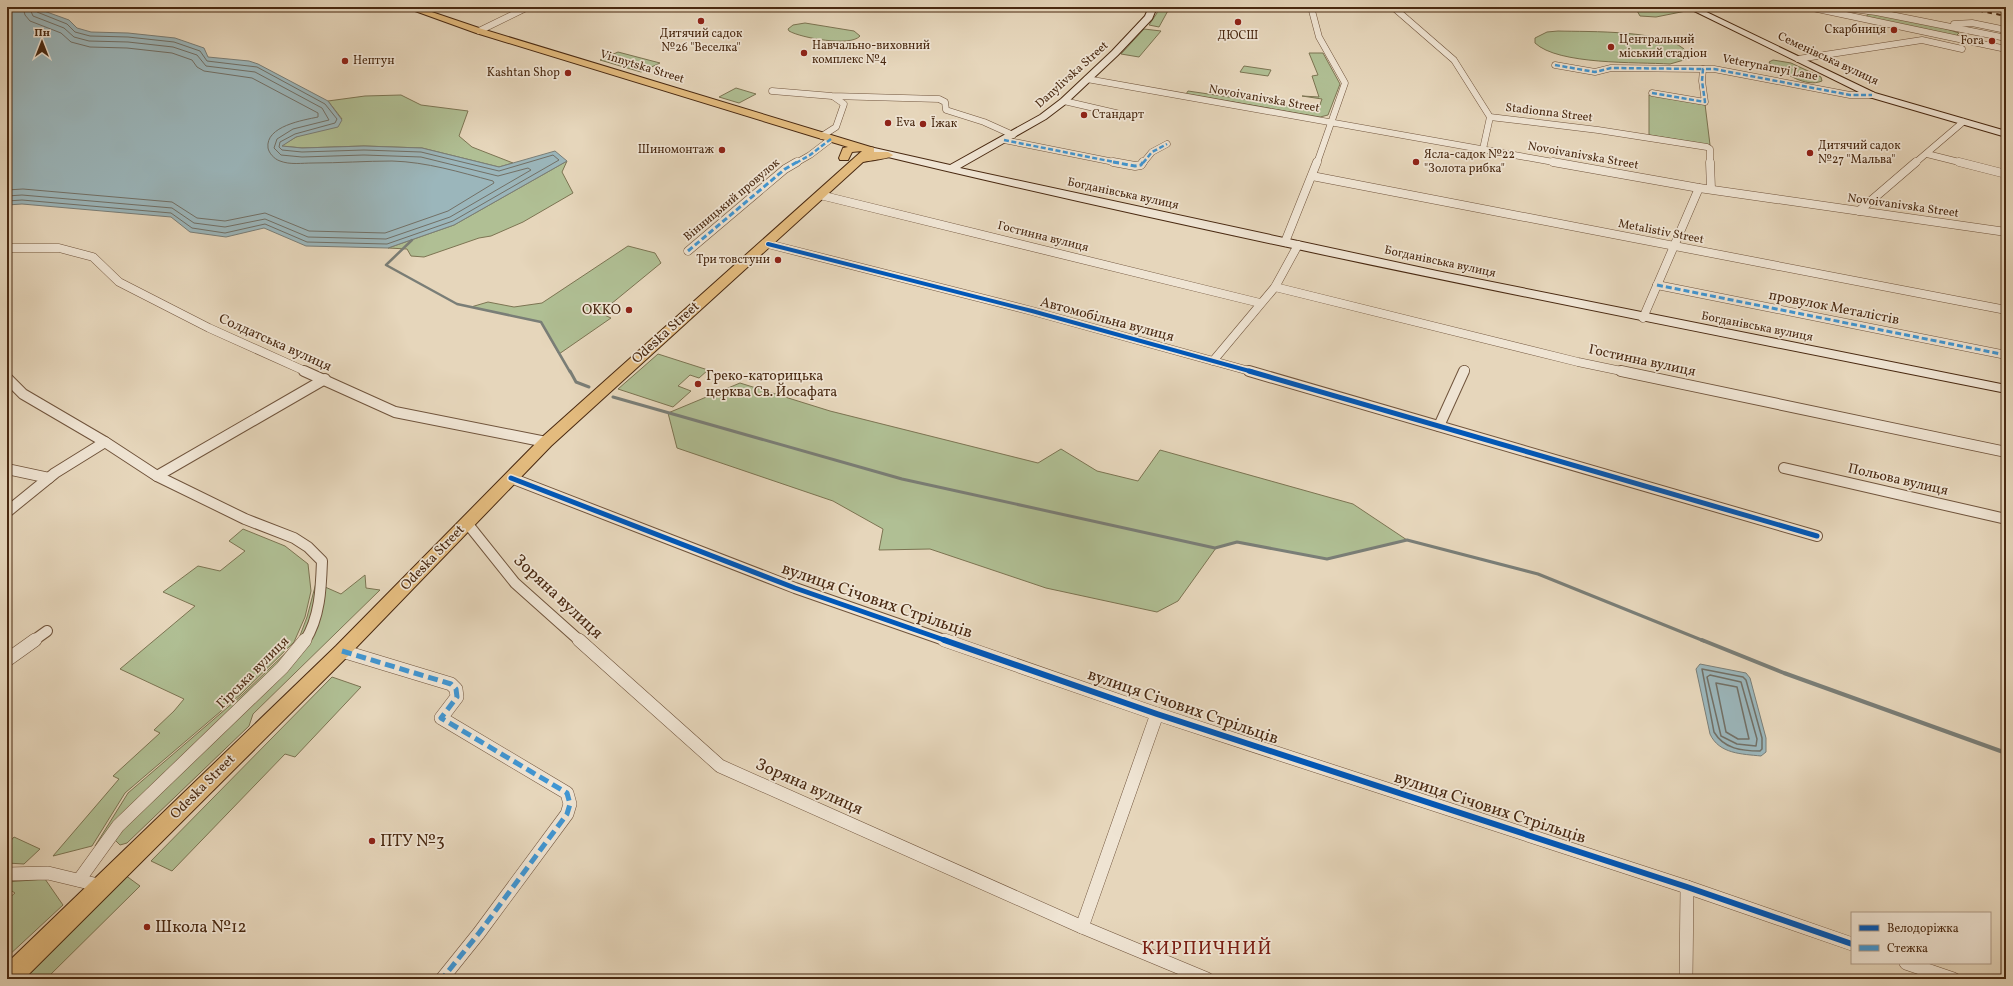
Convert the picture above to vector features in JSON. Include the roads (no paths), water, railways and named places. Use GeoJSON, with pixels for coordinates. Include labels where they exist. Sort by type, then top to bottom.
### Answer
{"type":"FeatureCollection","features":[{"type":"Feature","properties":{"kind":"main road","name":"Vinnytska Street"},"geometry":{"type":"LineString","coordinates":[[408,7],[479,31],[865,149]]}},
{"type":"Feature","properties":{"kind":"main road","name":"Danylivska Street"},"geometry":{"type":"LineString","coordinates":[[951,169],[1043,117],[1064,101],[1115,53],[1149,17],[1153,7]]}},
{"type":"Feature","properties":{"kind":"main road","name":"Семенівська вулиця"},"geometry":{"type":"LineString","coordinates":[[1690,7],[1872,94],[2006,134]]}},
{"type":"Feature","properties":{"kind":"main road"},"geometry":{"type":"LineString","coordinates":[[827,138],[842,151],[845,165],[842,176]]}},
{"type":"Feature","properties":{"kind":"main road"},"geometry":{"type":"LineString","coordinates":[[844,158],[847,150],[865,149]]}},
{"type":"Feature","properties":{"kind":"main road","name":"Богданівська вулиця"},"geometry":{"type":"LineString","coordinates":[[865,149],[1298,245],[1643,318],[2006,390]]}},
{"type":"Feature","properties":{"kind":"main road","name":"Odeska Street"},"geometry":{"type":"LineString","coordinates":[[7,979],[342,651],[546,442],[667,332],[768,244],[859,160],[865,149]]}},
{"type":"Feature","properties":{"kind":"main road"},"geometry":{"type":"LineString","coordinates":[[859,160],[873,155],[888,155]]}},
{"type":"Feature","properties":{"kind":"street"},"geometry":{"type":"LineString","coordinates":[[479,31],[528,7]]}},
{"type":"Feature","properties":{"kind":"street"},"geometry":{"type":"LineString","coordinates":[[1285,242],[1312,176],[1332,122],[1344,83],[1312,21],[1311,7]]}},
{"type":"Feature","properties":{"kind":"street","name":"Stadionna Street"},"geometry":{"type":"LineString","coordinates":[[1393,7],[1454,60],[1490,116],[1707,146],[1710,149],[1711,189]]}},
{"type":"Feature","properties":{"kind":"street"},"geometry":{"type":"LineString","coordinates":[[1808,7],[2006,49]]}},
{"type":"Feature","properties":{"kind":"street"},"geometry":{"type":"LineString","coordinates":[[1834,7],[1876,12],[1938,24],[2004,34]]}},
{"type":"Feature","properties":{"kind":"street"},"geometry":{"type":"LineString","coordinates":[[1938,24],[1952,24],[2004,34]]}},
{"type":"Feature","properties":{"kind":"street"},"geometry":{"type":"LineString","coordinates":[[1798,59],[1922,40],[1962,49]]}},
{"type":"Feature","properties":{"kind":"street"},"geometry":{"type":"LineString","coordinates":[[1555,65],[1595,72],[1611,68],[1703,68]]}},
{"type":"Feature","properties":{"kind":"street","name":"Veterynarnyi Lane"},"geometry":{"type":"LineString","coordinates":[[1652,93],[1705,102],[1702,81],[1703,68],[1722,70],[1850,95],[1872,94]]}},
{"type":"Feature","properties":{"kind":"street","name":"Novoivanivska Street"},"geometry":{"type":"LineString","coordinates":[[1087,79],[1699,188],[2006,232]]}},
{"type":"Feature","properties":{"kind":"street"},"geometry":{"type":"LineString","coordinates":[[772,91],[832,96],[939,99],[945,102],[946,110],[978,120],[1013,134]]}},
{"type":"Feature","properties":{"kind":"street","name":"Вінницький провулок"},"geometry":{"type":"LineString","coordinates":[[688,251],[785,169],[810,156],[827,138],[836,126],[844,104],[842,101],[832,96]]}},
{"type":"Feature","properties":{"kind":"street"},"geometry":{"type":"LineString","coordinates":[[1064,101],[1133,117]]}},
{"type":"Feature","properties":{"kind":"street"},"geometry":{"type":"LineString","coordinates":[[1483,149],[1490,116]]}},
{"type":"Feature","properties":{"kind":"street"},"geometry":{"type":"LineString","coordinates":[[1859,211],[1963,122]]}},
{"type":"Feature","properties":{"kind":"street"},"geometry":{"type":"LineString","coordinates":[[1004,140],[1062,153],[1135,166],[1141,165],[1152,152],[1167,144]]}},
{"type":"Feature","properties":{"kind":"street"},"geometry":{"type":"LineString","coordinates":[[1927,154],[2006,174]]}},
{"type":"Feature","properties":{"kind":"street","name":"Metalistiv Street"},"geometry":{"type":"LineString","coordinates":[[1312,176],[1673,247],[2006,310]]}},
{"type":"Feature","properties":{"kind":"street"},"geometry":{"type":"LineString","coordinates":[[1643,318],[1699,188]]}},
{"type":"Feature","properties":{"kind":"street","name":"Гостинна вулиця"},"geometry":{"type":"LineString","coordinates":[[820,195],[1260,303]]}},
{"type":"Feature","properties":{"kind":"street","name":"Автомобільна вулиця"},"geometry":{"type":"LineString","coordinates":[[768,244],[849,264],[1213,361],[1817,536]]}},
{"type":"Feature","properties":{"kind":"street"},"geometry":{"type":"LineString","coordinates":[[1213,361],[1260,303],[1275,287],[1298,245]]}},
{"type":"Feature","properties":{"kind":"street","name":"Солдатська вулиця"},"geometry":{"type":"LineString","coordinates":[[7,248],[59,248],[93,257],[119,282],[209,328],[395,412],[546,442]]}},
{"type":"Feature","properties":{"kind":"street","name":"провулок Металістів"},"geometry":{"type":"LineString","coordinates":[[1657,285],[2006,355]]}},
{"type":"Feature","properties":{"kind":"street","name":"Гостинна вулиця"},"geometry":{"type":"LineString","coordinates":[[1275,287],[1578,362],[2006,452]]}},
{"type":"Feature","properties":{"kind":"street"},"geometry":{"type":"LineString","coordinates":[[1439,426],[1465,370]]}},
{"type":"Feature","properties":{"kind":"street","name":"Гірська вулиця"},"geometry":{"type":"LineString","coordinates":[[7,378],[24,394],[105,442],[157,476],[245,519],[294,538],[308,546],[322,561],[322,593],[315,618],[306,639],[282,668],[118,826],[79,880]]}},
{"type":"Feature","properties":{"kind":"street"},"geometry":{"type":"LineString","coordinates":[[157,476],[325,380]]}},
{"type":"Feature","properties":{"kind":"street"},"geometry":{"type":"LineString","coordinates":[[7,512],[48,478],[105,442]]}},
{"type":"Feature","properties":{"kind":"street","name":"Польова вулиця"},"geometry":{"type":"LineString","coordinates":[[1784,468],[2006,519]]}},
{"type":"Feature","properties":{"kind":"street"},"geometry":{"type":"LineString","coordinates":[[7,469],[48,478]]}},
{"type":"Feature","properties":{"kind":"street","name":"вулиця Січових Стрільців"},"geometry":{"type":"LineString","coordinates":[[510,478],[795,588],[1157,714],[1687,887],[1851,944]]}},
{"type":"Feature","properties":{"kind":"street","name":"Зоряна вулиця"},"geometry":{"type":"LineString","coordinates":[[467,523],[487,550],[515,583],[720,766],[1082,927],[1208,979]]}},
{"type":"Feature","properties":{"kind":"street"},"geometry":{"type":"LineString","coordinates":[[7,660],[47,631]]}},
{"type":"Feature","properties":{"kind":"street"},"geometry":{"type":"LineString","coordinates":[[342,651],[451,684],[456,689],[457,697],[441,718],[567,793],[570,799],[570,806],[567,814],[479,934],[442,979]]}},
{"type":"Feature","properties":{"kind":"street"},"geometry":{"type":"LineString","coordinates":[[1082,927],[1157,714]]}},
{"type":"Feature","properties":{"kind":"street"},"geometry":{"type":"LineString","coordinates":[[7,874],[48,873],[102,886]]}},
{"type":"Feature","properties":{"kind":"street"},"geometry":{"type":"LineString","coordinates":[[1686,979],[1687,887]]}},
{"type":"Feature","properties":{"kind":"street"},"geometry":{"type":"LineString","coordinates":[[1909,964],[1953,979]]}},
{"type":"Feature","properties":{"kind":"water"},"geometry":{"type":"Polygon","coordinates":[[[7,7],[33,7],[69,20],[77,28],[91,32],[128,33],[175,38],[204,48],[208,57],[249,61],[258,64],[328,101],[342,120],[338,127],[296,137],[282,146],[302,148],[364,146],[422,148],[499,167],[555,151],[567,161],[454,225],[388,248],[306,246],[264,228],[226,237],[190,232],[171,217],[22,204],[7,205],[7,7]]]}},
{"type":"Feature","properties":{"kind":"water"},"geometry":{"type":"Polygon","coordinates":[[[1700,664],[1746,673],[1750,678],[1766,738],[1766,752],[1761,756],[1732,752],[1719,746],[1714,741],[1710,734],[1696,669],[1700,664]]]}},
{"type":"Feature","properties":{"kind":"waterway"},"geometry":{"type":"LineString","coordinates":[[412,240],[386,265],[457,304],[541,322],[570,372]]}},
{"type":"Feature","properties":{"kind":"waterway"},"geometry":{"type":"LineString","coordinates":[[570,371],[576,382],[589,387]]}},
{"type":"Feature","properties":{"kind":"waterway"},"geometry":{"type":"LineString","coordinates":[[613,397],[902,479],[1215,548],[1237,542],[1327,559],[1407,540],[1538,574],[1704,641]]}},
{"type":"Feature","properties":{"kind":"waterway"},"geometry":{"type":"LineString","coordinates":[[1702,640],[1784,673],[2006,753]]}},
{"type":"Feature","properties":{"kind":"railway"},"geometry":{"type":"LineString","coordinates":[[1961,7],[2006,16]]}},
{"type":"Feature","properties":{"kind":"place","name":"Дитячий садок №26 \"Веселка\""},"geometry":{"type":"Point","coordinates":[701,21]}},
{"type":"Feature","properties":{"kind":"place","name":"ДЮСШ"},"geometry":{"type":"Point","coordinates":[1238,22]}},
{"type":"Feature","properties":{"kind":"place","name":"Скарбниця"},"geometry":{"type":"Point","coordinates":[1894,30]}},
{"type":"Feature","properties":{"kind":"place","name":"Fora"},"geometry":{"type":"Point","coordinates":[1992,41]}},
{"type":"Feature","properties":{"kind":"place","name":"Центральний міський стадіон"},"geometry":{"type":"Point","coordinates":[1611,47]}},
{"type":"Feature","properties":{"kind":"place","name":"Навчально-виховний комплекс №4"},"geometry":{"type":"Point","coordinates":[804,53]}},
{"type":"Feature","properties":{"kind":"place","name":"Нептун"},"geometry":{"type":"Point","coordinates":[345,61]}},
{"type":"Feature","properties":{"kind":"place","name":"Kashtan Shop"},"geometry":{"type":"Point","coordinates":[568,73]}},
{"type":"Feature","properties":{"kind":"place","name":"Стандарт"},"geometry":{"type":"Point","coordinates":[1084,115]}},
{"type":"Feature","properties":{"kind":"place","name":"Eva"},"geometry":{"type":"Point","coordinates":[888,123]}},
{"type":"Feature","properties":{"kind":"place","name":"Їжак"},"geometry":{"type":"Point","coordinates":[923,124]}},
{"type":"Feature","properties":{"kind":"place","name":"Шиномонтаж"},"geometry":{"type":"Point","coordinates":[722,150]}},
{"type":"Feature","properties":{"kind":"place","name":"Дитячий садок №27 \"Мальва\""},"geometry":{"type":"Point","coordinates":[1810,153]}},
{"type":"Feature","properties":{"kind":"place","name":"Ясла-садок №22 \"Золота рибка\""},"geometry":{"type":"Point","coordinates":[1416,162]}},
{"type":"Feature","properties":{"kind":"place","name":"Три товстуни"},"geometry":{"type":"Point","coordinates":[778,260]}},
{"type":"Feature","properties":{"kind":"place","name":"OKKO"},"geometry":{"type":"Point","coordinates":[629,310]}},
{"type":"Feature","properties":{"kind":"place","name":"Греко-каторицька церква Св. Йосафата"},"geometry":{"type":"Point","coordinates":[698,384]}},
{"type":"Feature","properties":{"kind":"place","name":"ПТУ №3"},"geometry":{"type":"Point","coordinates":[372,841]}},
{"type":"Feature","properties":{"kind":"place","name":"Школа №12"},"geometry":{"type":"Point","coordinates":[147,927]}},
{"type":"Feature","properties":{"kind":"district","name":"КИРПИЧНИЙ"},"geometry":{"type":"Point","coordinates":[1207,949]}}]}
